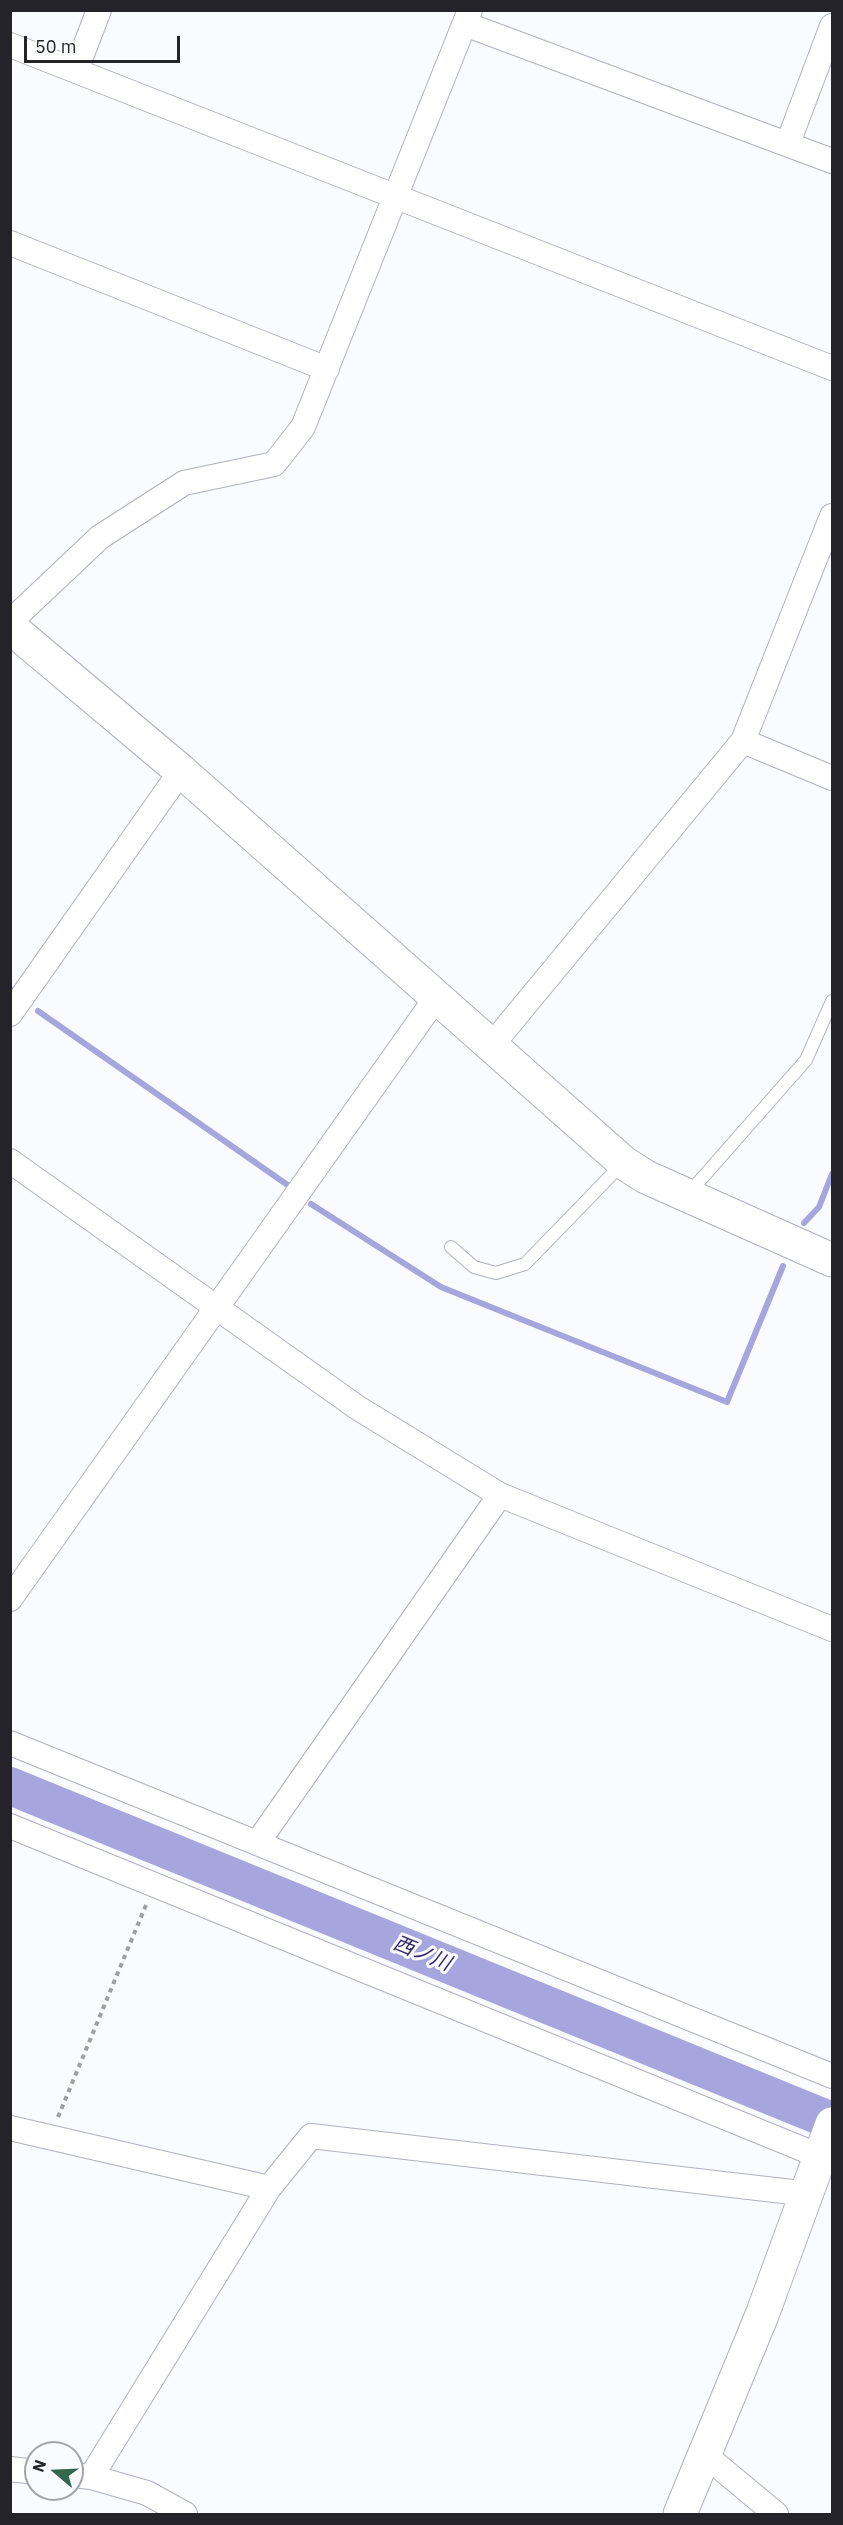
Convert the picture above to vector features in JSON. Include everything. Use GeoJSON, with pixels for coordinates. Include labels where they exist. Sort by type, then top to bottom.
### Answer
{"type":"FeatureCollection","features":[{"type":"Feature","properties":{"kind":"street"},"geometry":{"type":"LineString","coordinates":[[76,70],[99,10]]}},
{"type":"Feature","properties":{"kind":"street"},"geometry":{"type":"LineString","coordinates":[[10,622],[100,537],[184,483],[274,464],[303,427],[468,17],[832,161]]}},
{"type":"Feature","properties":{"kind":"street"},"geometry":{"type":"LineString","coordinates":[[788,143],[832,26]]}},
{"type":"Feature","properties":{"kind":"street"},"geometry":{"type":"LineString","coordinates":[[10,45],[832,368]]}},
{"type":"Feature","properties":{"kind":"street"},"geometry":{"type":"LineString","coordinates":[[10,243],[327,369]]}},
{"type":"Feature","properties":{"kind":"street"},"geometry":{"type":"LineString","coordinates":[[491,1046],[743,741],[832,516]]}},
{"type":"Feature","properties":{"kind":"street"},"geometry":{"type":"LineString","coordinates":[[10,627],[181,771],[624,1162],[646,1177],[832,1260]]}},
{"type":"Feature","properties":{"kind":"street"},"geometry":{"type":"LineString","coordinates":[[743,741],[832,778]]}},
{"type":"Feature","properties":{"kind":"street"},"geometry":{"type":"LineString","coordinates":[[10,1014],[181,771]]}},
{"type":"Feature","properties":{"kind":"street"},"geometry":{"type":"LineString","coordinates":[[10,1599],[436,998]]}},
{"type":"Feature","properties":{"kind":"street"},"geometry":{"type":"LineString","coordinates":[[10,1161],[358,1408],[500,1495],[832,1629]]}},
{"type":"Feature","properties":{"kind":"street"},"geometry":{"type":"LineString","coordinates":[[258,1842],[500,1495]]}},
{"type":"Feature","properties":{"kind":"street"},"geometry":{"type":"LineString","coordinates":[[10,1743],[832,2076]]}},
{"type":"Feature","properties":{"kind":"street"},"geometry":{"type":"LineString","coordinates":[[10,1826],[154,1885],[828,2146],[680,2514]]}},
{"type":"Feature","properties":{"kind":"street"},"geometry":{"type":"LineString","coordinates":[[10,2128],[269,2188]]}},
{"type":"Feature","properties":{"kind":"street"},"geometry":{"type":"LineString","coordinates":[[84,2473],[269,2188],[311,2136],[808,2194]]}},
{"type":"Feature","properties":{"kind":"street"},"geometry":{"type":"LineString","coordinates":[[705,2455],[776,2514]]}},
{"type":"Feature","properties":{"kind":"street"},"geometry":{"type":"LineString","coordinates":[[84,2477],[147,2493],[185,2514]]}},
{"type":"Feature","properties":{"kind":"lane"},"geometry":{"type":"LineString","coordinates":[[688,1194],[806,1060],[832,1001]]}},
{"type":"Feature","properties":{"kind":"lane"},"geometry":{"type":"LineString","coordinates":[[451,1247],[474,1267],[496,1273],[525,1264],[624,1162]]}},
{"type":"Feature","properties":{"kind":"path"},"geometry":{"type":"LineString","coordinates":[[50,2136],[154,1885]]}},
{"type":"Feature","properties":{"kind":"waterway"},"geometry":{"type":"LineString","coordinates":[[38,1011],[289,1186]]}},
{"type":"Feature","properties":{"kind":"waterway"},"geometry":{"type":"LineString","coordinates":[[804,1223],[819,1207],[832,1174]]}},
{"type":"Feature","properties":{"kind":"waterway"},"geometry":{"type":"LineString","coordinates":[[311,1204],[441,1287],[727,1402],[783,1266]]}},
{"type":"Feature","properties":{"kind":"waterway","name":"西ノ川"},"geometry":{"type":"LineString","coordinates":[[10,1786],[832,2121]]}}]}
